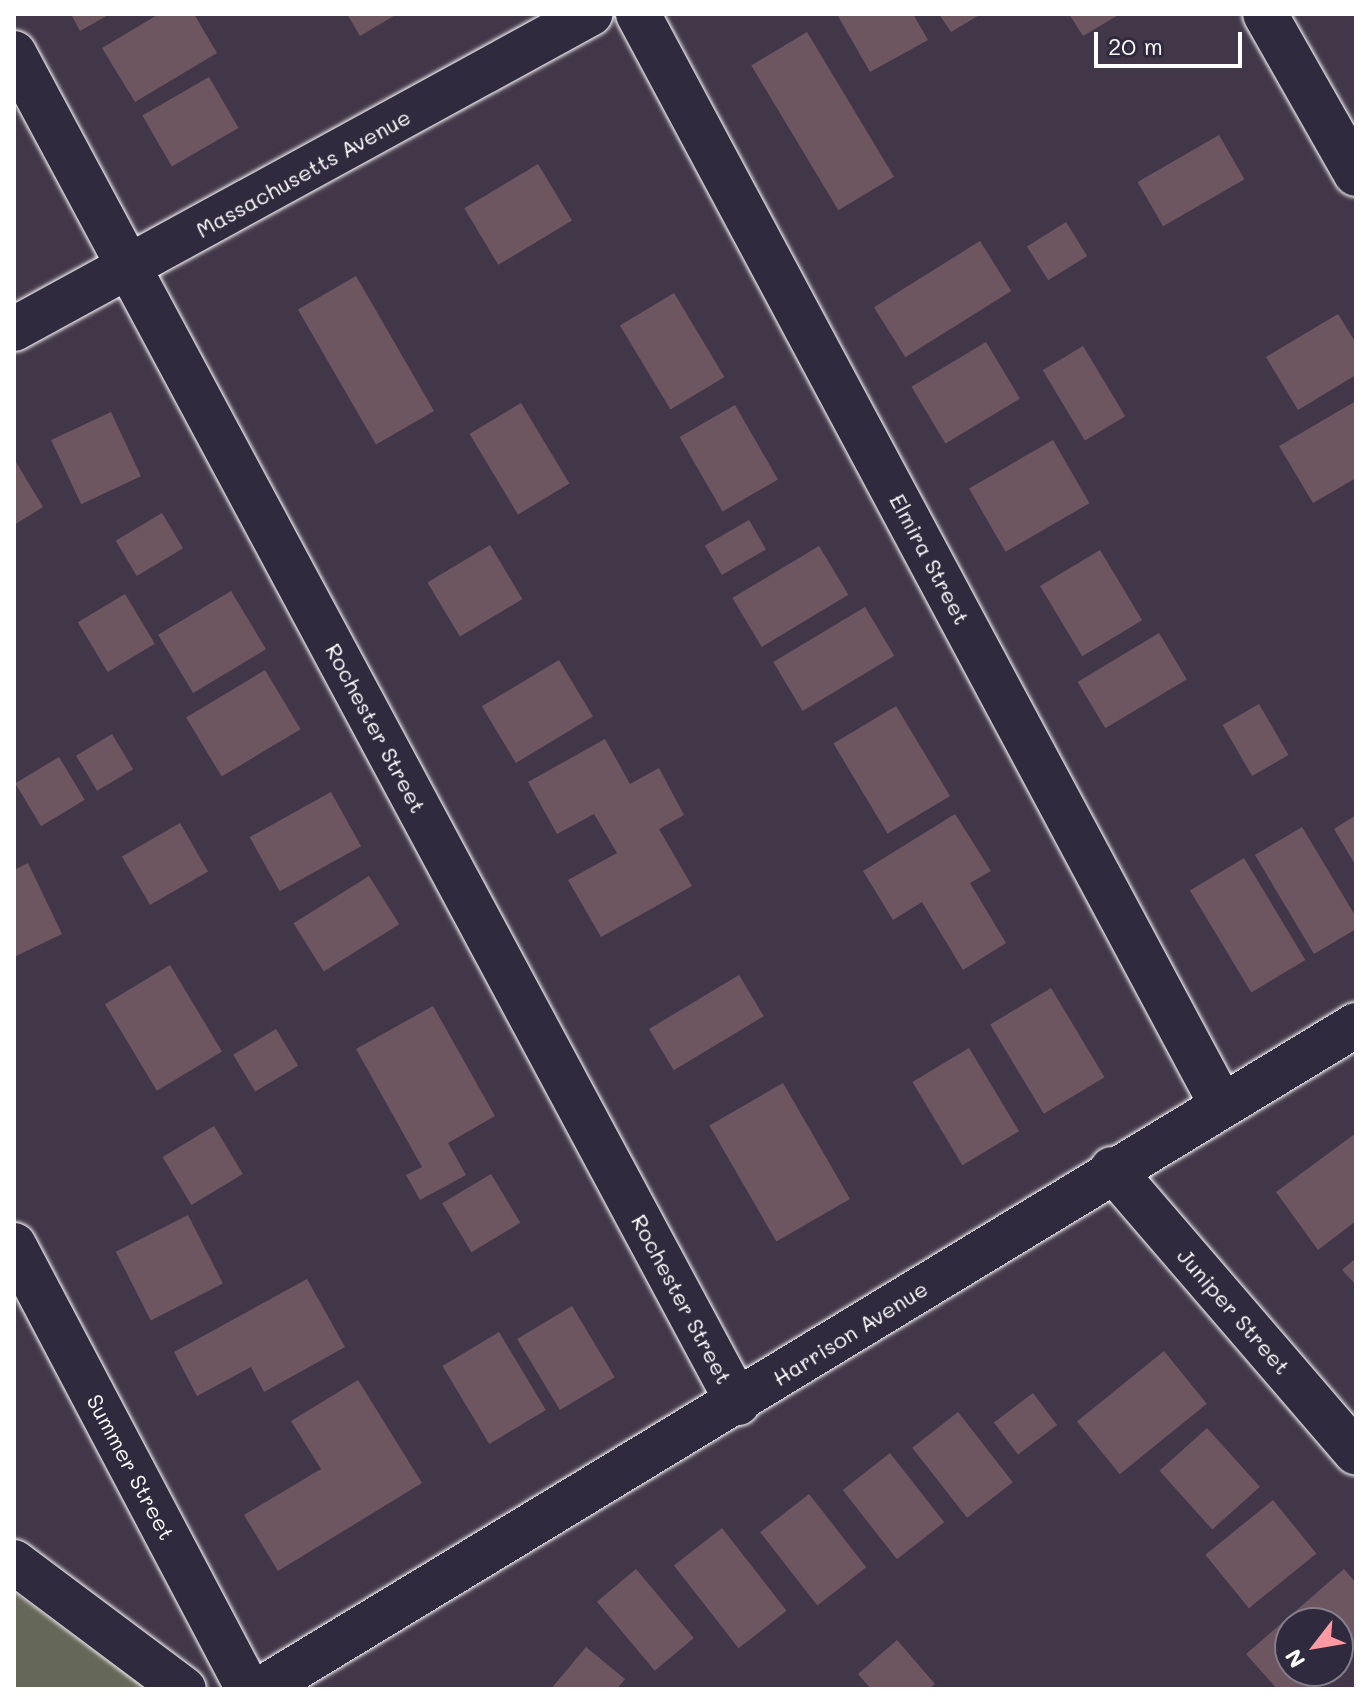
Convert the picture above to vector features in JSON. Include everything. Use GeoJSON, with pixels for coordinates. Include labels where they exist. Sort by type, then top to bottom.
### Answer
{"type":"FeatureCollection","features":[{"type":"Feature","properties":{"kind":"street","name":"Massachusetts Avenue"},"geometry":{"type":"LineString","coordinates":[[14,329],[130,269],[590,14]]}},
{"type":"Feature","properties":{"kind":"street","name":"Elmira Street"},"geometry":{"type":"LineString","coordinates":[[638,14],[1221,1104]]}},
{"type":"Feature","properties":{"kind":"street"},"geometry":{"type":"LineString","coordinates":[[1265,14],[1356,174]]}},
{"type":"Feature","properties":{"kind":"street","name":"Rochester Street"},"geometry":{"type":"LineString","coordinates":[[14,53],[738,1403]]}},
{"type":"Feature","properties":{"kind":"street","name":"Harrison Avenue"},"geometry":{"type":"LineString","coordinates":[[261,1689],[738,1403],[1112,1169],[1356,1025]]}},
{"type":"Feature","properties":{"kind":"street","name":"Juniper Street"},"geometry":{"type":"LineString","coordinates":[[1112,1169],[1356,1453]]}},
{"type":"Feature","properties":{"kind":"street","name":"Summer Street"},"geometry":{"type":"LineString","coordinates":[[14,1245],[248,1689]]}},
{"type":"Feature","properties":{"kind":"street"},"geometry":{"type":"LineString","coordinates":[[14,1562],[184,1689]]}},
{"type":"Feature","properties":{"kind":"green space"},"geometry":{"type":"Polygon","coordinates":[[[14,1592],[146,1689],[14,1689],[14,1592]]]}},
{"type":"Feature","properties":{"kind":"building"},"geometry":{"type":"Polygon","coordinates":[[[71,14],[110,14],[80,31],[71,14]]]}},
{"type":"Feature","properties":{"kind":"building"},"geometry":{"type":"Polygon","coordinates":[[[159,14],[194,14],[217,53],[135,102],[102,48],[159,14]]]}},
{"type":"Feature","properties":{"kind":"building"},"geometry":{"type":"Polygon","coordinates":[[[347,14],[397,14],[360,36],[347,14]]]}},
{"type":"Feature","properties":{"kind":"building"},"geometry":{"type":"Polygon","coordinates":[[[913,14],[928,40],[870,72],[838,16],[913,14]]]}},
{"type":"Feature","properties":{"kind":"building"},"geometry":{"type":"Polygon","coordinates":[[[939,14],[981,14],[951,32],[939,14]]]}},
{"type":"Feature","properties":{"kind":"building"},"geometry":{"type":"Polygon","coordinates":[[[1069,14],[1120,14],[1083,36],[1069,14]]]}},
{"type":"Feature","properties":{"kind":"building"},"geometry":{"type":"Polygon","coordinates":[[[807,32],[894,177],[838,210],[751,65],[807,32]]]}},
{"type":"Feature","properties":{"kind":"building"},"geometry":{"type":"Polygon","coordinates":[[[209,77],[238,128],[172,167],[142,116],[209,77]]]}},
{"type":"Feature","properties":{"kind":"building"},"geometry":{"type":"Polygon","coordinates":[[[1219,135],[1244,179],[1163,226],[1138,182],[1219,135]]]}},
{"type":"Feature","properties":{"kind":"building"},"geometry":{"type":"Polygon","coordinates":[[[538,164],[572,221],[498,265],[464,208],[538,164]]]}},
{"type":"Feature","properties":{"kind":"building"},"geometry":{"type":"Polygon","coordinates":[[[1066,222],[1087,256],[1048,280],[1027,246],[1066,222]]]}},
{"type":"Feature","properties":{"kind":"building"},"geometry":{"type":"Polygon","coordinates":[[[980,241],[1011,291],[905,357],[874,307],[980,241]]]}},
{"type":"Feature","properties":{"kind":"building"},"geometry":{"type":"Polygon","coordinates":[[[356,276],[434,411],[376,445],[298,310],[356,276]]]}},
{"type":"Feature","properties":{"kind":"building"},"geometry":{"type":"Polygon","coordinates":[[[674,293],[724,377],[670,409],[620,325],[674,293]]]}},
{"type":"Feature","properties":{"kind":"building"},"geometry":{"type":"Polygon","coordinates":[[[1338,314],[1356,343],[1356,375],[1298,410],[1266,357],[1338,314]]]}},
{"type":"Feature","properties":{"kind":"building"},"geometry":{"type":"Polygon","coordinates":[[[986,342],[1020,399],[945,443],[911,387],[986,342]]]}},
{"type":"Feature","properties":{"kind":"building"},"geometry":{"type":"Polygon","coordinates":[[[1083,346],[1125,416],[1085,440],[1043,370],[1083,346]]]}},
{"type":"Feature","properties":{"kind":"building"},"geometry":{"type":"Polygon","coordinates":[[[1356,401],[1356,478],[1313,503],[1279,446],[1356,401]]]}},
{"type":"Feature","properties":{"kind":"building"},"geometry":{"type":"Polygon","coordinates":[[[521,403],[569,484],[518,514],[470,434],[521,403]]]}},
{"type":"Feature","properties":{"kind":"building"},"geometry":{"type":"Polygon","coordinates":[[[735,405],[778,479],[723,511],[680,437],[735,405]]]}},
{"type":"Feature","properties":{"kind":"building"},"geometry":{"type":"Polygon","coordinates":[[[111,412],[141,476],[81,504],[51,440],[111,412]]]}},
{"type":"Feature","properties":{"kind":"building"},"geometry":{"type":"Polygon","coordinates":[[[1053,440],[1090,503],[1005,552],[969,488],[1053,440]]]}},
{"type":"Feature","properties":{"kind":"building"},"geometry":{"type":"Polygon","coordinates":[[[14,459],[43,507],[14,525],[14,459]]]}},
{"type":"Feature","properties":{"kind":"building"},"geometry":{"type":"Polygon","coordinates":[[[162,513],[183,548],[137,576],[116,541],[162,513]]]}},
{"type":"Feature","properties":{"kind":"building"},"geometry":{"type":"Polygon","coordinates":[[[749,520],[766,549],[722,575],[705,546],[749,520]]]}},
{"type":"Feature","properties":{"kind":"building"},"geometry":{"type":"Polygon","coordinates":[[[490,545],[522,599],[460,637],[427,583],[490,545]]]}},
{"type":"Feature","properties":{"kind":"building"},"geometry":{"type":"Polygon","coordinates":[[[819,546],[848,595],[762,647],[732,598],[819,546]]]}},
{"type":"Feature","properties":{"kind":"building"},"geometry":{"type":"Polygon","coordinates":[[[1100,550],[1142,620],[1082,656],[1040,586],[1100,550]]]}},
{"type":"Feature","properties":{"kind":"building"},"geometry":{"type":"Polygon","coordinates":[[[231,591],[266,649],[193,693],[158,635],[231,591]]]}},
{"type":"Feature","properties":{"kind":"building"},"geometry":{"type":"Polygon","coordinates":[[[125,594],[155,644],[108,672],[78,622],[125,594]]]}},
{"type":"Feature","properties":{"kind":"building"},"geometry":{"type":"Polygon","coordinates":[[[865,607],[894,656],[803,711],[773,662],[865,607]]]}},
{"type":"Feature","properties":{"kind":"building"},"geometry":{"type":"Polygon","coordinates":[[[1159,633],[1187,679],[1105,728],[1078,682],[1159,633]]]}},
{"type":"Feature","properties":{"kind":"building"},"geometry":{"type":"Polygon","coordinates":[[[559,660],[593,717],[516,763],[482,706],[559,660]]]}},
{"type":"Feature","properties":{"kind":"building"},"geometry":{"type":"Polygon","coordinates":[[[265,670],[301,729],[222,777],[186,717],[265,670]]]}},
{"type":"Feature","properties":{"kind":"building"},"geometry":{"type":"Polygon","coordinates":[[[1259,704],[1288,755],[1252,776],[1223,725],[1259,704]]]}},
{"type":"Feature","properties":{"kind":"building"},"geometry":{"type":"Polygon","coordinates":[[[896,706],[950,796],[888,834],[833,744],[896,706]]]}},
{"type":"Feature","properties":{"kind":"building"},"geometry":{"type":"Polygon","coordinates":[[[112,734],[133,769],[97,791],[76,756],[112,734]]]}},
{"type":"Feature","properties":{"kind":"building"},"geometry":{"type":"Polygon","coordinates":[[[605,739],[630,784],[659,768],[684,815],[659,829],[692,886],[601,937],[568,880],[617,853],[594,814],[557,834],[528,782],[605,739]]]}},
{"type":"Feature","properties":{"kind":"building"},"geometry":{"type":"Polygon","coordinates":[[[59,757],[85,800],[41,826],[15,783],[59,757]]]}},
{"type":"Feature","properties":{"kind":"building"},"geometry":{"type":"Polygon","coordinates":[[[331,792],[361,846],[280,891],[250,837],[331,792]]]}},
{"type":"Feature","properties":{"kind":"building"},"geometry":{"type":"Polygon","coordinates":[[[955,814],[991,871],[970,883],[1006,943],[963,970],[922,902],[893,920],[863,871],[955,814]]]}},
{"type":"Feature","properties":{"kind":"building"},"geometry":{"type":"Polygon","coordinates":[[[1356,815],[1356,866],[1334,829],[1356,815]]]}},
{"type":"Feature","properties":{"kind":"building"},"geometry":{"type":"Polygon","coordinates":[[[180,823],[208,871],[150,905],[122,856],[180,823]]]}},
{"type":"Feature","properties":{"kind":"building"},"geometry":{"type":"Polygon","coordinates":[[[1302,827],[1356,917],[1356,929],[1314,954],[1255,855],[1302,827]]]}},
{"type":"Feature","properties":{"kind":"building"},"geometry":{"type":"Polygon","coordinates":[[[1244,858],[1305,960],[1251,992],[1190,890],[1244,858]]]}},
{"type":"Feature","properties":{"kind":"building"},"geometry":{"type":"Polygon","coordinates":[[[28,863],[62,934],[14,957],[14,870],[28,863]]]}},
{"type":"Feature","properties":{"kind":"building"},"geometry":{"type":"Polygon","coordinates":[[[369,876],[399,924],[324,972],[294,923],[369,876]]]}},
{"type":"Feature","properties":{"kind":"building"},"geometry":{"type":"Polygon","coordinates":[[[170,965],[222,1052],[157,1091],[105,1004],[170,965]]]}},
{"type":"Feature","properties":{"kind":"building"},"geometry":{"type":"Polygon","coordinates":[[[739,975],[764,1016],[674,1070],[649,1029],[739,975]]]}},
{"type":"Feature","properties":{"kind":"building"},"geometry":{"type":"Polygon","coordinates":[[[1051,988],[1105,1077],[1044,1114],[990,1025],[1051,988]]]}},
{"type":"Feature","properties":{"kind":"building"},"geometry":{"type":"Polygon","coordinates":[[[433,1006],[495,1116],[448,1143],[466,1175],[420,1200],[406,1175],[422,1167],[356,1049],[433,1006]]]}},
{"type":"Feature","properties":{"kind":"building"},"geometry":{"type":"Polygon","coordinates":[[[276,1029],[298,1066],[255,1092],[233,1055],[276,1029]]]}},
{"type":"Feature","properties":{"kind":"building"},"geometry":{"type":"Polygon","coordinates":[[[969,1048],[1019,1131],[962,1165],[912,1082],[969,1048]]]}},
{"type":"Feature","properties":{"kind":"building"},"geometry":{"type":"Polygon","coordinates":[[[783,1083],[850,1199],[776,1242],[709,1126],[783,1083]]]}},
{"type":"Feature","properties":{"kind":"building"},"geometry":{"type":"Polygon","coordinates":[[[214,1126],[243,1174],[191,1205],[163,1157],[214,1126]]]}},
{"type":"Feature","properties":{"kind":"building"},"geometry":{"type":"Polygon","coordinates":[[[1356,1133],[1356,1221],[1318,1250],[1276,1192],[1356,1133]]]}},
{"type":"Feature","properties":{"kind":"building"},"geometry":{"type":"Polygon","coordinates":[[[491,1174],[520,1223],[471,1252],[442,1203],[491,1174]]]}},
{"type":"Feature","properties":{"kind":"building"},"geometry":{"type":"Polygon","coordinates":[[[188,1215],[223,1284],[151,1320],[116,1252],[188,1215]]]}},
{"type":"Feature","properties":{"kind":"building"},"geometry":{"type":"Polygon","coordinates":[[[1356,1258],[1356,1285],[1342,1270],[1356,1258]]]}},
{"type":"Feature","properties":{"kind":"building"},"geometry":{"type":"Polygon","coordinates":[[[307,1279],[345,1347],[264,1392],[251,1367],[197,1396],[174,1352],[307,1279]]]}},
{"type":"Feature","properties":{"kind":"building"},"geometry":{"type":"Polygon","coordinates":[[[572,1306],[615,1377],[560,1410],[517,1339],[572,1306]]]}},
{"type":"Feature","properties":{"kind":"building"},"geometry":{"type":"Polygon","coordinates":[[[499,1332],[546,1410],[489,1444],[442,1366],[499,1332]]]}},
{"type":"Feature","properties":{"kind":"building"},"geometry":{"type":"Polygon","coordinates":[[[1164,1351],[1207,1404],[1120,1474],[1077,1421],[1164,1351]]]}},
{"type":"Feature","properties":{"kind":"building"},"geometry":{"type":"Polygon","coordinates":[[[358,1380],[422,1483],[278,1571],[244,1515],[321,1469],[291,1421],[358,1380]]]}},
{"type":"Feature","properties":{"kind":"building"},"geometry":{"type":"Polygon","coordinates":[[[1033,1393],[1057,1425],[1018,1454],[994,1422],[1033,1393]]]}},
{"type":"Feature","properties":{"kind":"building"},"geometry":{"type":"Polygon","coordinates":[[[958,1412],[1013,1482],[967,1518],[912,1448],[958,1412]]]}},
{"type":"Feature","properties":{"kind":"building"},"geometry":{"type":"Polygon","coordinates":[[[1207,1428],[1260,1487],[1212,1530],[1159,1471],[1207,1428]]]}},
{"type":"Feature","properties":{"kind":"building"},"geometry":{"type":"Polygon","coordinates":[[[890,1453],[944,1522],[897,1559],[843,1490],[890,1453]]]}},
{"type":"Feature","properties":{"kind":"building"},"geometry":{"type":"Polygon","coordinates":[[[809,1494],[866,1567],[817,1605],[760,1532],[809,1494]]]}},
{"type":"Feature","properties":{"kind":"building"},"geometry":{"type":"Polygon","coordinates":[[[1273,1500],[1316,1554],[1249,1608],[1205,1555],[1273,1500]]]}},
{"type":"Feature","properties":{"kind":"building"},"geometry":{"type":"Polygon","coordinates":[[[722,1528],[787,1611],[739,1648],[674,1566],[722,1528]]]}},
{"type":"Feature","properties":{"kind":"building"},"geometry":{"type":"Polygon","coordinates":[[[636,1569],[694,1638],[655,1671],[597,1602],[636,1569]]]}},
{"type":"Feature","properties":{"kind":"building"},"geometry":{"type":"Polygon","coordinates":[[[1344,1569],[1356,1583],[1356,1647],[1354,1649],[1354,1607],[1300,1607],[1344,1569]]]}},
{"type":"Feature","properties":{"kind":"building"},"geometry":{"type":"Polygon","coordinates":[[[1274,1630],[1274,1686],[1246,1654],[1274,1630]]]}},
{"type":"Feature","properties":{"kind":"building"},"geometry":{"type":"Polygon","coordinates":[[[897,1640],[935,1684],[929,1689],[871,1689],[858,1674],[897,1640]]]}},
{"type":"Feature","properties":{"kind":"building"},"geometry":{"type":"Polygon","coordinates":[[[586,1647],[625,1679],[617,1689],[551,1689],[586,1647]]]}},
{"type":"Feature","properties":{"kind":"building"},"geometry":{"type":"Polygon","coordinates":[[[1275,1687],[1309,1687],[1307,1689],[1275,1687]]]}}]}
